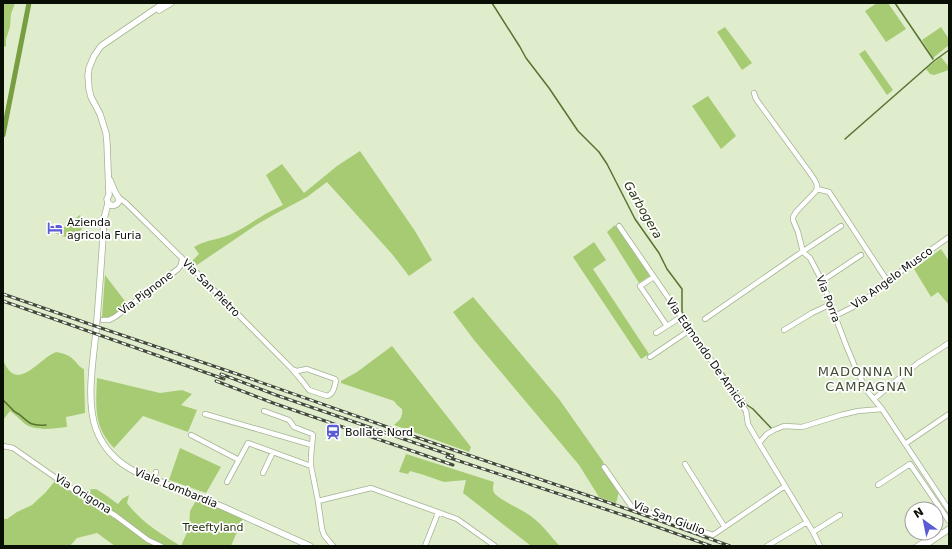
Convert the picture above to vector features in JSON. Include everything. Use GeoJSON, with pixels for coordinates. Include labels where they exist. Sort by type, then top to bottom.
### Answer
{"type":"FeatureCollection","features":[{"type":"Feature","properties":{"kind":"street"},"geometry":{"type":"LineString","coordinates":[[130,207],[125,205],[110,205],[108,203],[109,174],[106,133],[100,114],[89,89],[89,68],[94,56],[102,46],[164,3]]}},
{"type":"Feature","properties":{"kind":"street"},"geometry":{"type":"LineString","coordinates":[[134,24],[171,3]]}},
{"type":"Feature","properties":{"kind":"street"},"geometry":{"type":"LineString","coordinates":[[754,93],[756,99],[816,181],[817,189],[829,192],[888,282]]}},
{"type":"Feature","properties":{"kind":"street"},"geometry":{"type":"LineString","coordinates":[[104,219],[119,201],[109,174]]}},
{"type":"Feature","properties":{"kind":"street","name":"Via Porra"},"geometry":{"type":"LineString","coordinates":[[817,189],[793,217],[803,252],[810,258],[822,281],[834,316],[856,369],[868,392],[882,409],[949,510]]}},
{"type":"Feature","properties":{"kind":"street"},"geometry":{"type":"LineString","coordinates":[[109,195],[112,194],[117,196]]}},
{"type":"Feature","properties":{"kind":"street","name":"Via San Pietro"},"geometry":{"type":"LineString","coordinates":[[117,196],[130,207],[292,370],[309,390],[327,396],[332,392],[336,381],[335,379],[307,369],[297,371],[292,370]]}},
{"type":"Feature","properties":{"kind":"street","name":"Viale Lombardia"},"geometry":{"type":"LineString","coordinates":[[108,203],[104,219],[91,400],[94,421],[103,443],[115,458],[128,468],[221,506],[310,546]]}},
{"type":"Feature","properties":{"kind":"street","name":"Via Edmondo De Amicis"},"geometry":{"type":"LineString","coordinates":[[618,226],[746,411],[748,424],[786,486],[820,546]]}},
{"type":"Feature","properties":{"kind":"street"},"geometry":{"type":"LineString","coordinates":[[705,319],[841,226]]}},
{"type":"Feature","properties":{"kind":"street","name":"Via Angelo Musco"},"geometry":{"type":"LineString","coordinates":[[834,316],[853,307],[870,296],[949,237]]}},
{"type":"Feature","properties":{"kind":"street"},"geometry":{"type":"LineString","coordinates":[[822,281],[861,255]]}},
{"type":"Feature","properties":{"kind":"street","name":"Via Pignone"},"geometry":{"type":"LineString","coordinates":[[103,320],[109,320],[115,317],[178,268],[181,265],[182,259]]}},
{"type":"Feature","properties":{"kind":"street"},"geometry":{"type":"LineString","coordinates":[[654,277],[640,286],[667,326]]}},
{"type":"Feature","properties":{"kind":"street"},"geometry":{"type":"LineString","coordinates":[[784,330],[812,313],[831,304]]}},
{"type":"Feature","properties":{"kind":"street"},"geometry":{"type":"LineString","coordinates":[[656,333],[681,316]]}},
{"type":"Feature","properties":{"kind":"street"},"geometry":{"type":"LineString","coordinates":[[650,357],[690,330]]}},
{"type":"Feature","properties":{"kind":"street"},"geometry":{"type":"LineString","coordinates":[[874,399],[918,364],[949,343]]}},
{"type":"Feature","properties":{"kind":"street"},"geometry":{"type":"LineString","coordinates":[[759,443],[767,434],[784,426],[802,427],[858,411],[882,409]]}},
{"type":"Feature","properties":{"kind":"street"},"geometry":{"type":"LineString","coordinates":[[264,411],[289,420],[294,427],[313,435],[310,456],[311,466],[323,532],[333,546]]}},
{"type":"Feature","properties":{"kind":"street"},"geometry":{"type":"LineString","coordinates":[[205,414],[312,445]]}},
{"type":"Feature","properties":{"kind":"street"},"geometry":{"type":"LineString","coordinates":[[905,444],[949,414]]}},
{"type":"Feature","properties":{"kind":"street"},"geometry":{"type":"LineString","coordinates":[[191,435],[239,460]]}},
{"type":"Feature","properties":{"kind":"street"},"geometry":{"type":"LineString","coordinates":[[227,482],[248,443],[311,466]]}},
{"type":"Feature","properties":{"kind":"street","name":"Via Origona"},"geometry":{"type":"LineString","coordinates":[[3,446],[13,448],[116,516],[148,540],[161,546]]}},
{"type":"Feature","properties":{"kind":"street"},"geometry":{"type":"LineString","coordinates":[[263,473],[273,452]]}},
{"type":"Feature","properties":{"kind":"street"},"geometry":{"type":"LineString","coordinates":[[685,464],[724,526]]}},
{"type":"Feature","properties":{"kind":"street"},"geometry":{"type":"LineString","coordinates":[[878,485],[910,464],[949,521]]}},
{"type":"Feature","properties":{"kind":"street","name":"Via San Giulio"},"geometry":{"type":"LineString","coordinates":[[604,467],[630,506],[713,534],[786,486]]}},
{"type":"Feature","properties":{"kind":"street"},"geometry":{"type":"LineString","coordinates":[[154,479],[156,472]]}},
{"type":"Feature","properties":{"kind":"street"},"geometry":{"type":"LineString","coordinates":[[318,501],[371,488],[457,519],[495,546]]}},
{"type":"Feature","properties":{"kind":"street"},"geometry":{"type":"LineString","coordinates":[[425,546],[438,513]]}},
{"type":"Feature","properties":{"kind":"street"},"geometry":{"type":"LineString","coordinates":[[813,532],[840,515]]}},
{"type":"Feature","properties":{"kind":"street"},"geometry":{"type":"LineString","coordinates":[[767,546],[807,522]]}},
{"type":"Feature","properties":{"kind":"street"},"geometry":{"type":"LineString","coordinates":[[917,546],[947,530]]}},
{"type":"Feature","properties":{"kind":"street"},"geometry":{"type":"LineString","coordinates":[[924,546],[947,530]]}},
{"type":"Feature","properties":{"kind":"green space"},"geometry":{"type":"Polygon","coordinates":[[[3,3],[15,3],[11,14],[10,27],[5,47],[3,45],[3,3]]]}},
{"type":"Feature","properties":{"kind":"green space"},"geometry":{"type":"Polygon","coordinates":[[[877,3],[888,3],[906,29],[886,42],[865,11],[877,3]]]}},
{"type":"Feature","properties":{"kind":"green space"},"geometry":{"type":"Polygon","coordinates":[[[725,27],[752,63],[742,70],[717,32],[725,27]]]}},
{"type":"Feature","properties":{"kind":"green space"},"geometry":{"type":"Polygon","coordinates":[[[941,27],[949,39],[949,45],[933,58],[922,40],[941,27]]]}},
{"type":"Feature","properties":{"kind":"green space"},"geometry":{"type":"Polygon","coordinates":[[[865,50],[893,90],[887,95],[859,54],[865,50]]]}},
{"type":"Feature","properties":{"kind":"green space"},"geometry":{"type":"Polygon","coordinates":[[[941,57],[949,67],[949,70],[934,75],[930,74],[926,69],[941,57]]]}},
{"type":"Feature","properties":{"kind":"green space"},"geometry":{"type":"Polygon","coordinates":[[[708,96],[736,136],[721,149],[692,106],[708,96]]]}},
{"type":"Feature","properties":{"kind":"green space"},"geometry":{"type":"Polygon","coordinates":[[[360,151],[415,231],[432,260],[409,276],[392,254],[327,182],[307,197],[256,225],[197,265],[191,262],[199,254],[194,247],[202,243],[225,237],[283,205],[266,175],[282,164],[304,193],[337,166],[360,151]]]}},
{"type":"Feature","properties":{"kind":"green space"},"geometry":{"type":"Polygon","coordinates":[[[80,215],[85,220],[84,225],[74,236],[65,237],[56,233],[80,215]]]}},
{"type":"Feature","properties":{"kind":"green space"},"geometry":{"type":"Polygon","coordinates":[[[615,225],[650,276],[639,283],[607,232],[615,225]]]}},
{"type":"Feature","properties":{"kind":"green space"},"geometry":{"type":"Polygon","coordinates":[[[594,242],[606,260],[593,269],[649,354],[641,359],[573,257],[594,242]]]}},
{"type":"Feature","properties":{"kind":"green space"},"geometry":{"type":"Polygon","coordinates":[[[941,249],[949,261],[949,305],[938,292],[931,297],[914,269],[941,249]]]}},
{"type":"Feature","properties":{"kind":"green space"},"geometry":{"type":"Polygon","coordinates":[[[105,275],[128,305],[116,314],[109,317],[102,317],[105,275]]]}},
{"type":"Feature","properties":{"kind":"green space"},"geometry":{"type":"Polygon","coordinates":[[[473,297],[559,399],[604,463],[601,466],[619,492],[616,503],[599,497],[579,465],[474,340],[453,312],[473,297]]]}},
{"type":"Feature","properties":{"kind":"green space"},"geometry":{"type":"Polygon","coordinates":[[[392,346],[471,447],[469,452],[394,425],[401,418],[402,409],[394,401],[341,383],[341,381],[357,372],[392,346]]]}},
{"type":"Feature","properties":{"kind":"green space"},"geometry":{"type":"Polygon","coordinates":[[[56,352],[70,357],[84,369],[85,413],[66,417],[67,427],[51,429],[40,429],[25,424],[10,411],[3,420],[3,360],[9,370],[15,374],[21,375],[28,372],[56,352]]]}},
{"type":"Feature","properties":{"kind":"green space"},"geometry":{"type":"Polygon","coordinates":[[[97,378],[160,393],[182,390],[192,394],[181,405],[197,410],[188,432],[143,416],[114,448],[102,432],[99,424],[96,407],[97,378]]]}},
{"type":"Feature","properties":{"kind":"green space"},"geometry":{"type":"Polygon","coordinates":[[[180,448],[221,467],[206,493],[169,480],[180,448]]]}},
{"type":"Feature","properties":{"kind":"green space"},"geometry":{"type":"Polygon","coordinates":[[[406,454],[494,482],[493,490],[495,494],[536,520],[560,546],[531,546],[463,493],[466,480],[444,482],[410,471],[408,474],[399,472],[406,454]]]}},
{"type":"Feature","properties":{"kind":"green space"},"geometry":{"type":"Polygon","coordinates":[[[55,481],[79,497],[84,490],[96,489],[118,504],[122,499],[129,495],[127,503],[145,522],[181,546],[115,546],[97,533],[77,538],[70,546],[3,546],[3,519],[7,519],[17,512],[32,505],[55,481]]]}},
{"type":"Feature","properties":{"kind":"green space","name":"Treeftyland"},"geometry":{"type":"Polygon","coordinates":[[[197,499],[243,518],[231,546],[181,546],[189,528],[190,511],[197,499]]]}},
{"type":"Feature","properties":{"kind":"waterway"},"geometry":{"type":"LineString","coordinates":[[3,135],[29,3]]}},
{"type":"Feature","properties":{"kind":"waterway","name":"Garbogera"},"geometry":{"type":"LineString","coordinates":[[492,3],[526,58],[549,88],[578,131],[599,152],[607,164],[635,219],[659,253],[667,269],[682,289],[682,311],[684,317],[690,325]]}},
{"type":"Feature","properties":{"kind":"waterway"},"geometry":{"type":"LineString","coordinates":[[895,3],[933,59]]}},
{"type":"Feature","properties":{"kind":"waterway"},"geometry":{"type":"LineString","coordinates":[[934,61],[949,50]]}},
{"type":"Feature","properties":{"kind":"waterway"},"geometry":{"type":"LineString","coordinates":[[845,139],[934,61]]}},
{"type":"Feature","properties":{"kind":"waterway","name":"Garbogera"},"geometry":{"type":"LineString","coordinates":[[720,369],[747,405],[753,409],[771,428]]}},
{"type":"Feature","properties":{"kind":"waterway"},"geometry":{"type":"LineString","coordinates":[[3,400],[14,411],[34,425],[46,425]]}},
{"type":"Feature","properties":{"kind":"railway"},"geometry":{"type":"LineString","coordinates":[[3,294],[610,503],[730,546]]}},
{"type":"Feature","properties":{"kind":"railway"},"geometry":{"type":"LineString","coordinates":[[3,301],[224,379]]}},
{"type":"Feature","properties":{"kind":"railway"},"geometry":{"type":"LineString","coordinates":[[221,374],[276,395],[453,456]]}},
{"type":"Feature","properties":{"kind":"railway"},"geometry":{"type":"LineString","coordinates":[[216,381],[273,403],[453,465]]}},
{"type":"Feature","properties":{"kind":"railway"},"geometry":{"type":"LineString","coordinates":[[447,457],[632,518],[711,546]]}},
{"type":"Feature","properties":{"kind":"place","name":"Azienda agricola Furia"},"geometry":{"type":"Point","coordinates":[55,228]}},
{"type":"Feature","properties":{"kind":"place","name":"Bollate Nord"},"geometry":{"type":"Point","coordinates":[333,432]}},
{"type":"Feature","properties":{"kind":"district","name":"MADONNA IN CAMPAGNA"},"geometry":{"type":"Point","coordinates":[866,378]}}]}
